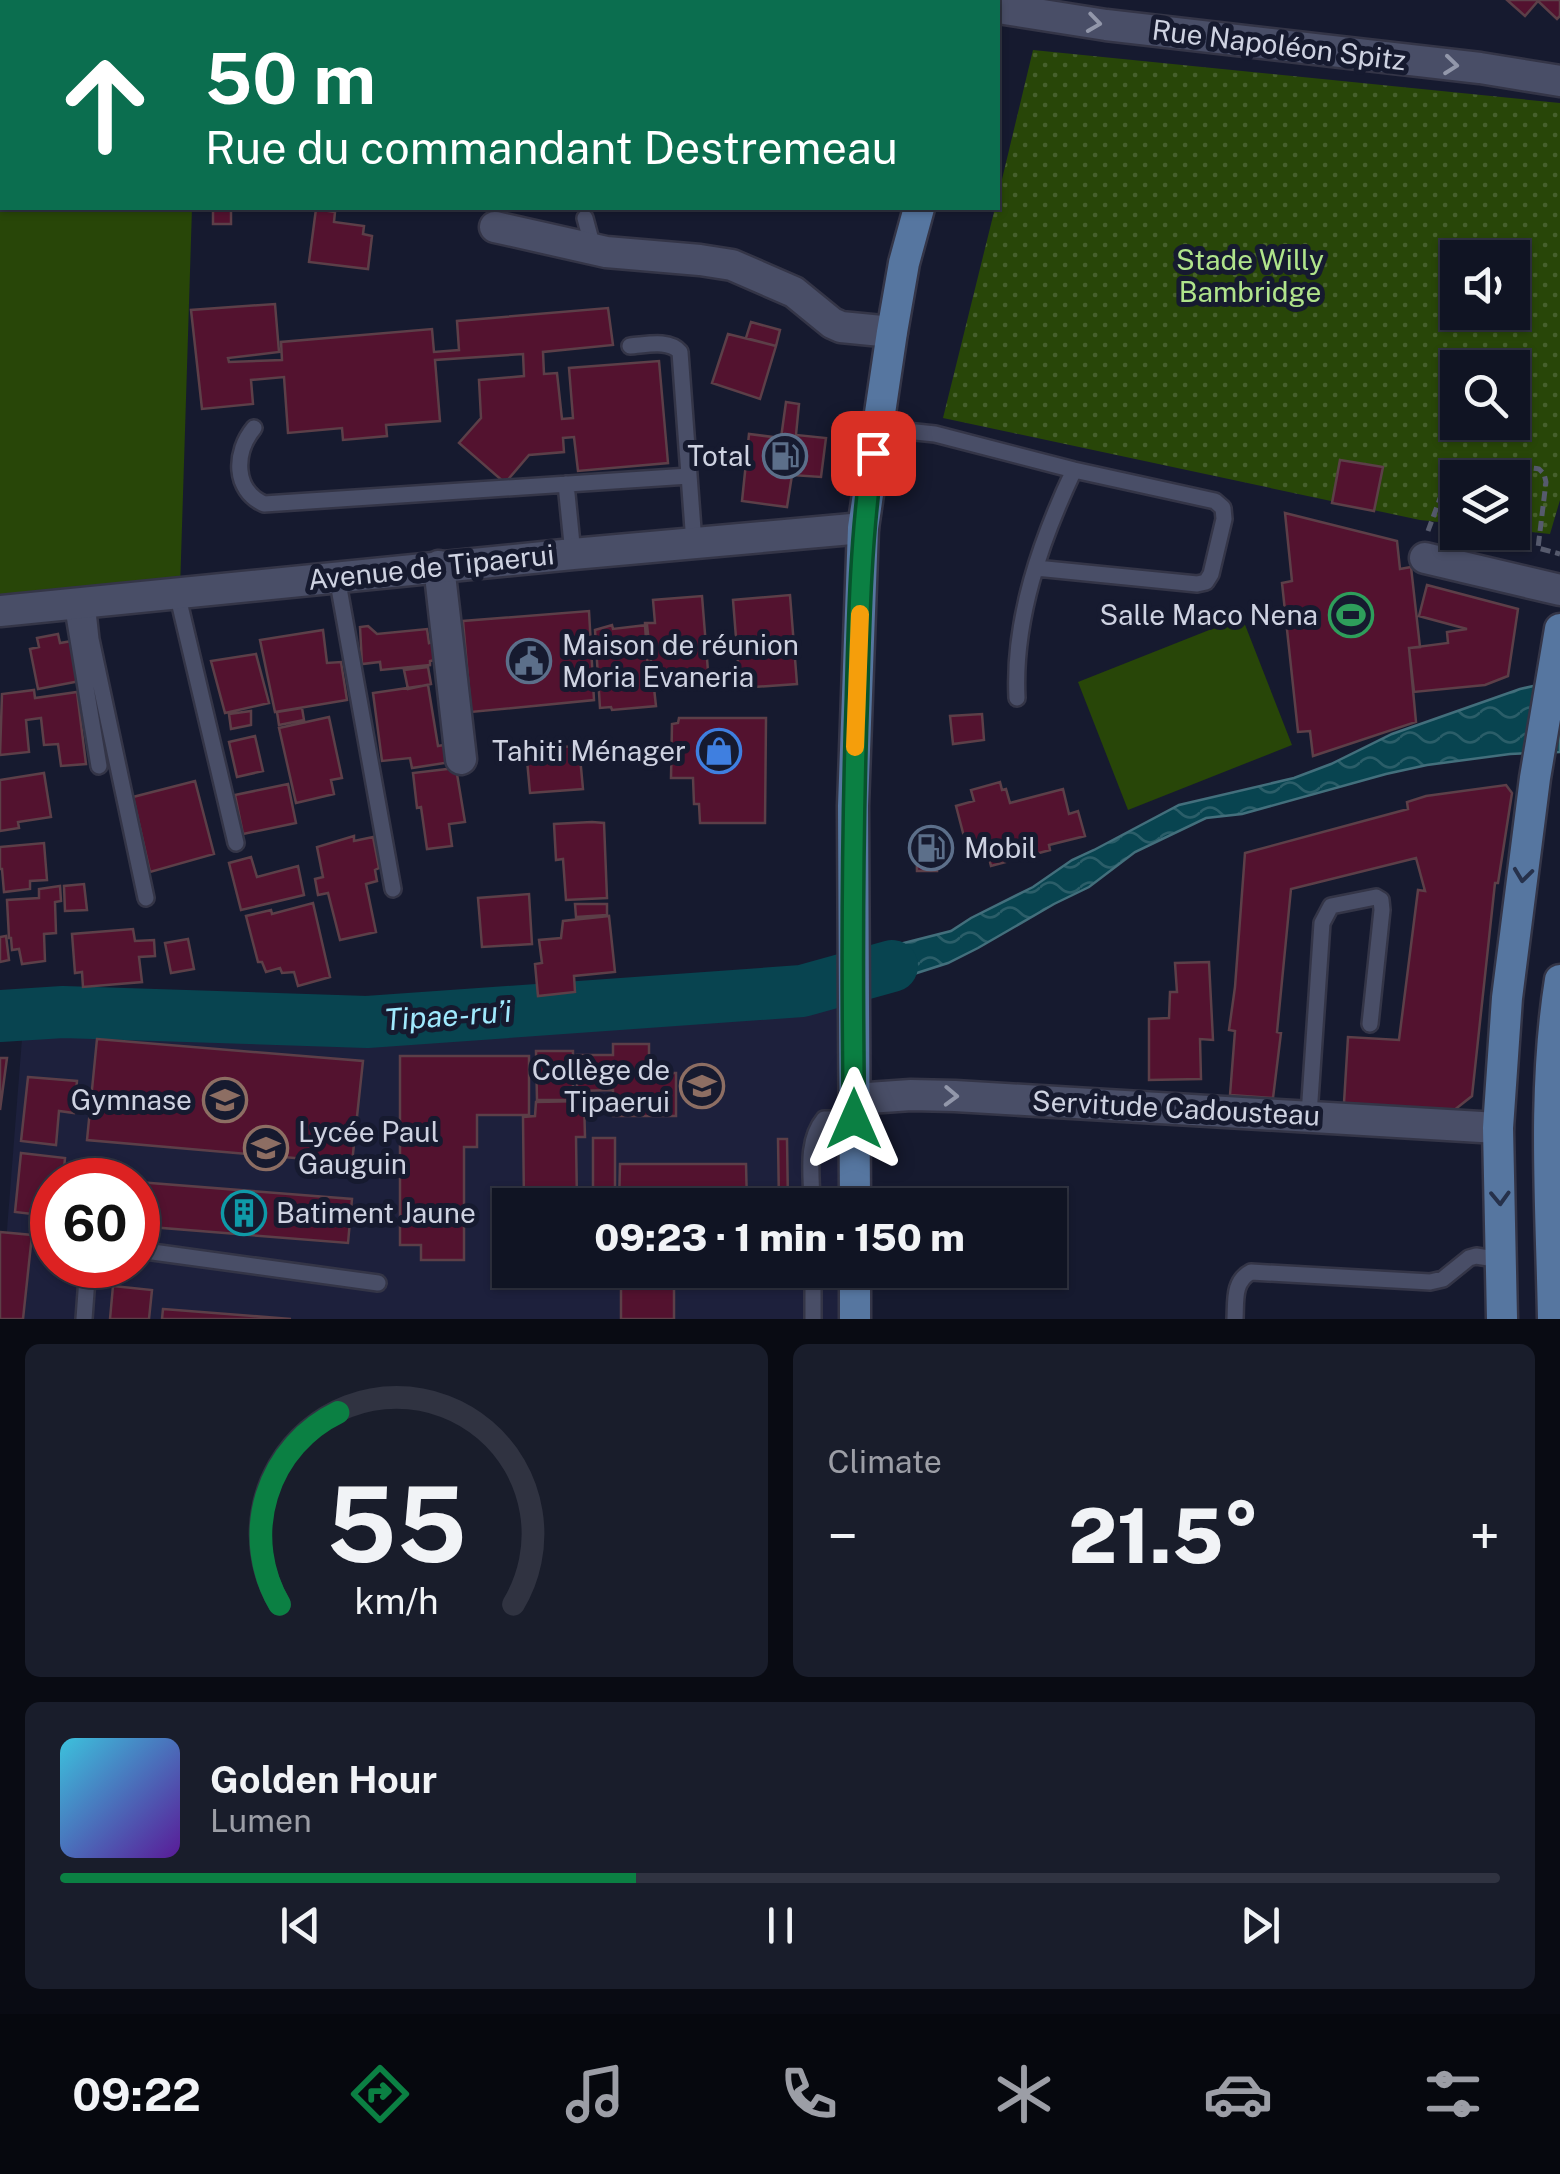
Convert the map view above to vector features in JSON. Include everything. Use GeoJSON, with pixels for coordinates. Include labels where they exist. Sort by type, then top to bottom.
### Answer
{"type":"FeatureCollection","features":[{"type":"Feature","properties":{"kind":"main road"},"geometry":{"type":"LineString","coordinates":[[855,1188],[853,894],[863,528],[892,332],[918,210]]}},
{"type":"Feature","properties":{"kind":"main road"},"geometry":{"type":"LineString","coordinates":[[1502,1319],[1498,1128],[1507,998],[1535,778],[1560,629]]}},
{"type":"Feature","properties":{"kind":"main road"},"geometry":{"type":"LineString","coordinates":[[1552,1319],[1550,1088],[1560,980]]}},
{"type":"Feature","properties":{"kind":"main road"},"geometry":{"type":"LineString","coordinates":[[854,1288],[854,1319]]}},
{"type":"Feature","properties":{"kind":"street","name":"Rue Napoléon Spitz"},"geometry":{"type":"LineString","coordinates":[[1000,8],[1560,81]]}},
{"type":"Feature","properties":{"kind":"street"},"geometry":{"type":"LineString","coordinates":[[495,228],[606,252],[732,265],[794,292],[841,328],[892,332]]}},
{"type":"Feature","properties":{"kind":"street","name":"Avenue de Tipaerui"},"geometry":{"type":"LineString","coordinates":[[0,611],[863,528]]}},
{"type":"Feature","properties":{"kind":"street"},"geometry":{"type":"LineString","coordinates":[[1424,558],[1560,590]]}},
{"type":"Feature","properties":{"kind":"street"},"geometry":{"type":"LineString","coordinates":[[439,566],[461,759]]}},
{"type":"Feature","properties":{"kind":"street","name":"Servitude Cadousteau"},"geometry":{"type":"LineString","coordinates":[[854,1109],[911,1095],[955,1096],[1498,1128]]}},
{"type":"Feature","properties":{"kind":"lane"},"geometry":{"type":"LineString","coordinates":[[584,218],[592,244],[606,252]]}},
{"type":"Feature","properties":{"kind":"lane"},"geometry":{"type":"LineString","coordinates":[[630,346],[670,344],[680,352],[694,543]]}},
{"type":"Feature","properties":{"kind":"lane"},"geometry":{"type":"LineString","coordinates":[[254,428],[240,453],[241,476],[245,491],[264,504],[690,476]]}},
{"type":"Feature","properties":{"kind":"lane"},"geometry":{"type":"LineString","coordinates":[[877,428],[934,434],[1215,501],[1223,508],[1224,519],[1206,582],[1036,568]]}},
{"type":"Feature","properties":{"kind":"lane"},"geometry":{"type":"LineString","coordinates":[[1017,698],[1017,649],[1036,568],[1074,470]]}},
{"type":"Feature","properties":{"kind":"lane"},"geometry":{"type":"LineString","coordinates":[[566,484],[573,554]]}},
{"type":"Feature","properties":{"kind":"lane"},"geometry":{"type":"LineString","coordinates":[[337,577],[393,889]]}},
{"type":"Feature","properties":{"kind":"lane"},"geometry":{"type":"LineString","coordinates":[[177,592],[236,843]]}},
{"type":"Feature","properties":{"kind":"lane"},"geometry":{"type":"LineString","coordinates":[[80,602],[99,766]]}},
{"type":"Feature","properties":{"kind":"lane"},"geometry":{"type":"LineString","coordinates":[[80,602],[146,898]]}},
{"type":"Feature","properties":{"kind":"lane"},"geometry":{"type":"LineString","coordinates":[[1309,1115],[1322,923],[1331,906],[1376,897],[1381,900],[1382,910],[1370,1024]]}},
{"type":"Feature","properties":{"kind":"lane"},"geometry":{"type":"LineString","coordinates":[[812,1188],[815,1130],[824,1120],[854,1109]]}},
{"type":"Feature","properties":{"kind":"lane"},"geometry":{"type":"LineString","coordinates":[[160,1253],[378,1282]]}},
{"type":"Feature","properties":{"kind":"lane"},"geometry":{"type":"LineString","coordinates":[[1235,1319],[1239,1282],[1251,1272],[1430,1282],[1443,1279],[1469,1258],[1502,1260]]}},
{"type":"Feature","properties":{"kind":"lane"},"geometry":{"type":"LineString","coordinates":[[84,1319],[86,1288]]}},
{"type":"Feature","properties":{"kind":"lane"},"geometry":{"type":"LineString","coordinates":[[813,1288],[813,1319]]}},
{"type":"Feature","properties":{"kind":"path"},"geometry":{"type":"LineString","coordinates":[[1530,469],[1539,469],[1546,482],[1538,548],[1560,554]]}},
{"type":"Feature","properties":{"kind":"path"},"geometry":{"type":"LineString","coordinates":[[1424,558],[1440,498]]}},
{"type":"Feature","properties":{"kind":"shaded area","name":"Lycée Paul Gauguin"},"geometry":{"type":"Polygon","coordinates":[[[871,979],[870,1188],[492,1188],[492,1288],[869,1288],[868,1319],[0,1319],[23,1026],[356,1038],[510,1033],[871,979]]]}},
{"type":"Feature","properties":{"kind":"green space","name":"Stade Willy Bambridge"},"geometry":{"type":"Polygon","coordinates":[[[1033,50],[1560,103],[1560,500],[1550,534],[1530,532],[1530,460],[1440,460],[1440,522],[943,418],[995,210],[1000,210],[1000,188],[1033,50]]]}},
{"type":"Feature","properties":{"kind":"green space"},"geometry":{"type":"Polygon","coordinates":[[[0,210],[192,210],[180,590],[0,608],[0,210]]]}},
{"type":"Feature","properties":{"kind":"green space"},"geometry":{"type":"Polygon","coordinates":[[[1242,617],[1292,745],[1128,810],[1078,682],[1242,617]]]}},
{"type":"Feature","properties":{"kind":"water"},"geometry":{"type":"Polygon","coordinates":[[[1560,680],[1560,752],[1427,765],[1242,814],[1206,818],[1135,852],[1089,887],[978,948],[948,963],[892,981],[892,946],[951,931],[1033,887],[1072,860],[1179,805],[1294,778],[1392,734],[1520,689],[1560,680]]]}},
{"type":"Feature","properties":{"kind":"building"},"geometry":{"type":"Polygon","coordinates":[[[1507,0],[1560,0],[1560,16],[1557,19],[1538,1],[1525,16],[1507,0]]]}},
{"type":"Feature","properties":{"kind":"building"},"geometry":{"type":"Polygon","coordinates":[[[213,210],[231,210],[231,224],[213,224],[213,210]]]}},
{"type":"Feature","properties":{"kind":"building"},"geometry":{"type":"Polygon","coordinates":[[[316,210],[335,212],[334,222],[364,226],[363,234],[372,236],[368,269],[309,262],[316,210]]]}},
{"type":"Feature","properties":{"kind":"building"},"geometry":{"type":"Polygon","coordinates":[[[275,304],[279,352],[228,358],[229,362],[282,360],[281,342],[432,329],[434,352],[459,350],[457,321],[608,308],[613,345],[543,352],[544,374],[557,373],[562,419],[573,418],[569,368],[659,361],[668,463],[578,471],[574,437],[563,438],[564,452],[529,455],[505,483],[459,443],[481,418],[479,380],[524,376],[523,354],[435,360],[440,421],[386,425],[387,436],[343,440],[342,428],[288,433],[284,377],[251,380],[253,404],[202,409],[191,310],[275,304]]]}},
{"type":"Feature","properties":{"kind":"building"},"geometry":{"type":"Polygon","coordinates":[[[751,322],[780,330],[776,346],[746,338],[751,322]]]}},
{"type":"Feature","properties":{"kind":"building"},"geometry":{"type":"Polygon","coordinates":[[[728,334],[776,346],[760,399],[712,383],[728,334]]]}},
{"type":"Feature","properties":{"kind":"building","name":"Total"},"geometry":{"type":"Polygon","coordinates":[[[786,402],[799,404],[796,435],[826,438],[821,477],[792,475],[787,507],[742,501],[749,434],[781,438],[786,402]]]}},
{"type":"Feature","properties":{"kind":"building"},"geometry":{"type":"Polygon","coordinates":[[[1340,460],[1383,467],[1374,511],[1332,503],[1340,460]]]}},
{"type":"Feature","properties":{"kind":"building","name":"Salle Maco Nena"},"geometry":{"type":"Polygon","coordinates":[[[1285,513],[1397,541],[1400,569],[1411,567],[1420,647],[1409,648],[1416,722],[1313,756],[1310,731],[1298,732],[1282,583],[1292,581],[1285,513]]]}},
{"type":"Feature","properties":{"kind":"building"},"geometry":{"type":"Polygon","coordinates":[[[1427,585],[1518,609],[1508,676],[1485,685],[1414,692],[1409,648],[1448,643],[1447,632],[1467,629],[1419,616],[1427,585]]]}},
{"type":"Feature","properties":{"kind":"building"},"geometry":{"type":"Polygon","coordinates":[[[790,595],[797,684],[740,688],[733,600],[790,595]]]}},
{"type":"Feature","properties":{"kind":"building"},"geometry":{"type":"Polygon","coordinates":[[[702,596],[709,684],[660,689],[659,683],[649,684],[645,623],[655,623],[653,600],[702,596]]]}},
{"type":"Feature","properties":{"kind":"building","name":"Maison de réunion Moria Evaneria"},"geometry":{"type":"Polygon","coordinates":[[[589,611],[594,700],[471,712],[463,621],[589,611]]]}},
{"type":"Feature","properties":{"kind":"building"},"geometry":{"type":"Polygon","coordinates":[[[612,625],[613,629],[647,625],[656,706],[600,708],[595,630],[612,625]]]}},
{"type":"Feature","properties":{"kind":"building"},"geometry":{"type":"Polygon","coordinates":[[[368,626],[377,634],[427,629],[435,660],[430,665],[381,670],[380,662],[362,664],[360,627],[368,626]]]}},
{"type":"Feature","properties":{"kind":"building"},"geometry":{"type":"Polygon","coordinates":[[[323,630],[327,663],[341,662],[347,700],[275,712],[260,640],[323,630]]]}},
{"type":"Feature","properties":{"kind":"building"},"geometry":{"type":"Polygon","coordinates":[[[58,634],[60,643],[72,641],[80,681],[38,689],[30,649],[39,647],[37,638],[58,634]]]}},
{"type":"Feature","properties":{"kind":"building"},"geometry":{"type":"Polygon","coordinates":[[[256,654],[269,703],[225,713],[211,661],[256,654]]]}},
{"type":"Feature","properties":{"kind":"building"},"geometry":{"type":"Polygon","coordinates":[[[428,667],[431,684],[408,689],[404,670],[428,667]]]}},
{"type":"Feature","properties":{"kind":"building"},"geometry":{"type":"Polygon","coordinates":[[[428,685],[438,746],[449,744],[451,762],[412,768],[410,758],[382,761],[373,693],[428,685]]]}},
{"type":"Feature","properties":{"kind":"building"},"geometry":{"type":"Polygon","coordinates":[[[34,690],[35,698],[77,692],[86,764],[61,766],[58,744],[44,745],[41,718],[26,720],[29,752],[0,755],[2,694],[34,690]]]}},
{"type":"Feature","properties":{"kind":"building"},"geometry":{"type":"Polygon","coordinates":[[[302,708],[304,720],[279,725],[277,712],[302,708]]]}},
{"type":"Feature","properties":{"kind":"building"},"geometry":{"type":"Polygon","coordinates":[[[251,711],[251,725],[231,729],[229,714],[251,711]]]}},
{"type":"Feature","properties":{"kind":"building"},"geometry":{"type":"Polygon","coordinates":[[[982,714],[984,740],[953,744],[950,716],[982,714]]]}},
{"type":"Feature","properties":{"kind":"building"},"geometry":{"type":"Polygon","coordinates":[[[329,717],[342,778],[331,780],[334,794],[296,803],[279,728],[329,717]]]}},
{"type":"Feature","properties":{"kind":"building","name":"Tahiti Ménager"},"geometry":{"type":"Polygon","coordinates":[[[679,718],[766,718],[765,823],[700,823],[699,804],[694,804],[693,778],[671,778],[672,724],[678,723],[679,718]]]}},
{"type":"Feature","properties":{"kind":"building"},"geometry":{"type":"Polygon","coordinates":[[[255,736],[263,771],[237,777],[229,742],[255,736]]]}},
{"type":"Feature","properties":{"kind":"building"},"geometry":{"type":"Polygon","coordinates":[[[579,746],[583,789],[530,793],[526,749],[579,746]]]}},
{"type":"Feature","properties":{"kind":"building"},"geometry":{"type":"Polygon","coordinates":[[[456,768],[465,822],[449,824],[452,846],[427,849],[413,773],[456,768]]]}},
{"type":"Feature","properties":{"kind":"building"},"geometry":{"type":"Polygon","coordinates":[[[44,773],[51,817],[18,822],[19,828],[0,831],[0,780],[44,773]]]}},
{"type":"Feature","properties":{"kind":"building"},"geometry":{"type":"Polygon","coordinates":[[[195,781],[214,854],[150,872],[133,797],[195,781]]]}},
{"type":"Feature","properties":{"kind":"building"},"geometry":{"type":"Polygon","coordinates":[[[1000,782],[1010,803],[1063,789],[1069,814],[1078,811],[1085,836],[991,866],[986,847],[968,852],[956,806],[974,801],[971,790],[1000,782]]]}},
{"type":"Feature","properties":{"kind":"building"},"geometry":{"type":"Polygon","coordinates":[[[288,784],[296,823],[243,834],[235,795],[288,784]]]}},
{"type":"Feature","properties":{"kind":"building"},"geometry":{"type":"Polygon","coordinates":[[[1506,785],[1512,793],[1495,883],[1472,1096],[1453,1111],[1344,1103],[1348,1037],[1399,1040],[1418,890],[1425,891],[1416,858],[1291,889],[1273,1098],[1230,1095],[1235,1031],[1229,1030],[1245,853],[1408,809],[1407,802],[1426,796],[1506,785]]]}},
{"type":"Feature","properties":{"kind":"building"},"geometry":{"type":"Polygon","coordinates":[[[604,823],[607,898],[566,900],[563,859],[556,860],[554,824],[604,823]]]}},
{"type":"Feature","properties":{"kind":"building"},"geometry":{"type":"Polygon","coordinates":[[[354,836],[354,841],[373,837],[379,868],[375,870],[377,881],[366,884],[376,932],[340,940],[328,893],[318,895],[315,879],[323,877],[317,847],[354,836]]]}},
{"type":"Feature","properties":{"kind":"building"},"geometry":{"type":"Polygon","coordinates":[[[916,836],[936,836],[937,871],[917,871],[916,836]]]}},
{"type":"Feature","properties":{"kind":"building"},"geometry":{"type":"Polygon","coordinates":[[[44,843],[47,880],[30,881],[30,889],[4,892],[0,847],[44,843]]]}},
{"type":"Feature","properties":{"kind":"building"},"geometry":{"type":"Polygon","coordinates":[[[251,857],[257,877],[298,866],[304,895],[241,910],[229,863],[251,857]]]}},
{"type":"Feature","properties":{"kind":"building"},"geometry":{"type":"Polygon","coordinates":[[[84,884],[87,910],[65,911],[64,886],[84,884]]]}},
{"type":"Feature","properties":{"kind":"building"},"geometry":{"type":"Polygon","coordinates":[[[60,886],[61,901],[55,902],[56,933],[44,934],[45,961],[22,964],[19,949],[12,950],[9,938],[7,900],[39,898],[39,889],[60,886]]]}},
{"type":"Feature","properties":{"kind":"building"},"geometry":{"type":"Polygon","coordinates":[[[529,894],[532,944],[482,947],[478,898],[529,894]]]}},
{"type":"Feature","properties":{"kind":"building"},"geometry":{"type":"Polygon","coordinates":[[[313,903],[330,977],[298,986],[294,972],[282,973],[280,968],[266,972],[262,962],[258,962],[246,916],[313,903]]]}},
{"type":"Feature","properties":{"kind":"building"},"geometry":{"type":"Polygon","coordinates":[[[575,904],[607,904],[607,915],[576,917],[575,904]]]}},
{"type":"Feature","properties":{"kind":"building"},"geometry":{"type":"Polygon","coordinates":[[[609,916],[615,972],[574,976],[575,992],[538,996],[535,964],[542,963],[539,940],[561,938],[563,921],[609,916]]]}},
{"type":"Feature","properties":{"kind":"building"},"geometry":{"type":"Polygon","coordinates":[[[133,929],[135,941],[154,940],[155,956],[139,957],[142,982],[83,987],[82,972],[75,973],[72,934],[133,929]]]}},
{"type":"Feature","properties":{"kind":"building"},"geometry":{"type":"Polygon","coordinates":[[[6,936],[9,960],[0,962],[0,937],[6,936]]]}},
{"type":"Feature","properties":{"kind":"building"},"geometry":{"type":"Polygon","coordinates":[[[188,939],[194,969],[171,973],[165,943],[188,939]]]}},
{"type":"Feature","properties":{"kind":"building"},"geometry":{"type":"Polygon","coordinates":[[[1209,962],[1213,1040],[1200,1039],[1201,1079],[1149,1080],[1149,1019],[1169,1018],[1170,992],[1177,992],[1175,963],[1209,962]]]}},
{"type":"Feature","properties":{"kind":"building","name":"Gymnase"},"geometry":{"type":"Polygon","coordinates":[[[97,1039],[363,1061],[352,1163],[87,1140],[97,1039]]]}},
{"type":"Feature","properties":{"kind":"building"},"geometry":{"type":"Polygon","coordinates":[[[613,1044],[649,1044],[649,1073],[676,1073],[676,1116],[613,1116],[613,1090],[577,1091],[577,1055],[613,1055],[613,1044]]]}},
{"type":"Feature","properties":{"kind":"building"},"geometry":{"type":"Polygon","coordinates":[[[536,1051],[573,1051],[573,1100],[537,1100],[536,1051]]]}},
{"type":"Feature","properties":{"kind":"building"},"geometry":{"type":"Polygon","coordinates":[[[400,1056],[529,1056],[529,1115],[477,1115],[477,1147],[464,1147],[464,1260],[421,1260],[421,1245],[400,1245],[400,1056]]]}},
{"type":"Feature","properties":{"kind":"building"},"geometry":{"type":"Polygon","coordinates":[[[0,1058],[7,1058],[0,1110],[0,1058]]]}},
{"type":"Feature","properties":{"kind":"building"},"geometry":{"type":"Polygon","coordinates":[[[28,1077],[77,1081],[74,1113],[59,1111],[56,1145],[21,1141],[28,1077]]]}},
{"type":"Feature","properties":{"kind":"building"},"geometry":{"type":"Polygon","coordinates":[[[584,1101],[585,1137],[576,1137],[577,1188],[524,1188],[523,1117],[535,1116],[536,1102],[584,1101]]]}},
{"type":"Feature","properties":{"kind":"building"},"geometry":{"type":"Polygon","coordinates":[[[593,1138],[615,1138],[615,1188],[593,1188],[593,1138]]]}},
{"type":"Feature","properties":{"kind":"building"},"geometry":{"type":"Polygon","coordinates":[[[778,1139],[787,1139],[788,1188],[779,1188],[778,1139]]]}},
{"type":"Feature","properties":{"kind":"building"},"geometry":{"type":"Polygon","coordinates":[[[21,1153],[65,1158],[30,1158],[30,1214],[15,1212],[21,1153]]]}},
{"type":"Feature","properties":{"kind":"building"},"geometry":{"type":"Polygon","coordinates":[[[620,1164],[746,1164],[747,1188],[619,1188],[620,1164]]]}},
{"type":"Feature","properties":{"kind":"building","name":"Batiment Jaune"},"geometry":{"type":"Polygon","coordinates":[[[160,1184],[352,1199],[348,1243],[160,1228],[160,1184]]]}},
{"type":"Feature","properties":{"kind":"building"},"geometry":{"type":"Polygon","coordinates":[[[0,1232],[30,1235],[23,1319],[0,1319],[0,1232]]]}},
{"type":"Feature","properties":{"kind":"building"},"geometry":{"type":"Polygon","coordinates":[[[113,1288],[152,1290],[149,1319],[110,1319],[113,1288]]]}},
{"type":"Feature","properties":{"kind":"building"},"geometry":{"type":"Polygon","coordinates":[[[621,1288],[674,1288],[674,1319],[621,1319],[621,1288]]]}},
{"type":"Feature","properties":{"kind":"building"},"geometry":{"type":"Polygon","coordinates":[[[163,1309],[291,1319],[162,1319],[163,1309]]]}},
{"type":"Feature","properties":{"kind":"waterway","name":"Tipae-ru’i"},"geometry":{"type":"LineString","coordinates":[[0,1016],[63,1012],[367,1022],[802,991],[892,966]]}},
{"type":"Feature","properties":{"kind":"slow traffic"},"geometry":{"type":"LineString","coordinates":[[855,747],[860,614]]}},
{"type":"Feature","properties":{"kind":"place","name":"Total"},"geometry":{"type":"Point","coordinates":[785,456]}},
{"type":"Feature","properties":{"kind":"place","name":"Salle Maco Nena"},"geometry":{"type":"Point","coordinates":[1351,615]}},
{"type":"Feature","properties":{"kind":"place","name":"Maison de réunion Moria Evaneria"},"geometry":{"type":"Point","coordinates":[529,661]}},
{"type":"Feature","properties":{"kind":"place","name":"Tahiti Ménager"},"geometry":{"type":"Point","coordinates":[719,751]}},
{"type":"Feature","properties":{"kind":"place","name":"Mobil"},"geometry":{"type":"Point","coordinates":[931,848]}},
{"type":"Feature","properties":{"kind":"place","name":"Collège de Tipaerui"},"geometry":{"type":"Point","coordinates":[702,1086]}},
{"type":"Feature","properties":{"kind":"place","name":"Gymnase"},"geometry":{"type":"Point","coordinates":[225,1100]}},
{"type":"Feature","properties":{"kind":"place","name":"Lycée Paul Gauguin"},"geometry":{"type":"Point","coordinates":[266,1148]}},
{"type":"Feature","properties":{"kind":"place","name":"Batiment Jaune"},"geometry":{"type":"Point","coordinates":[244,1213]}},
{"type":"Feature","properties":{"kind":"route"},"geometry":{"type":"LineString","coordinates":[[854,1119],[856,734],[863,528],[873,453]]}}]}
